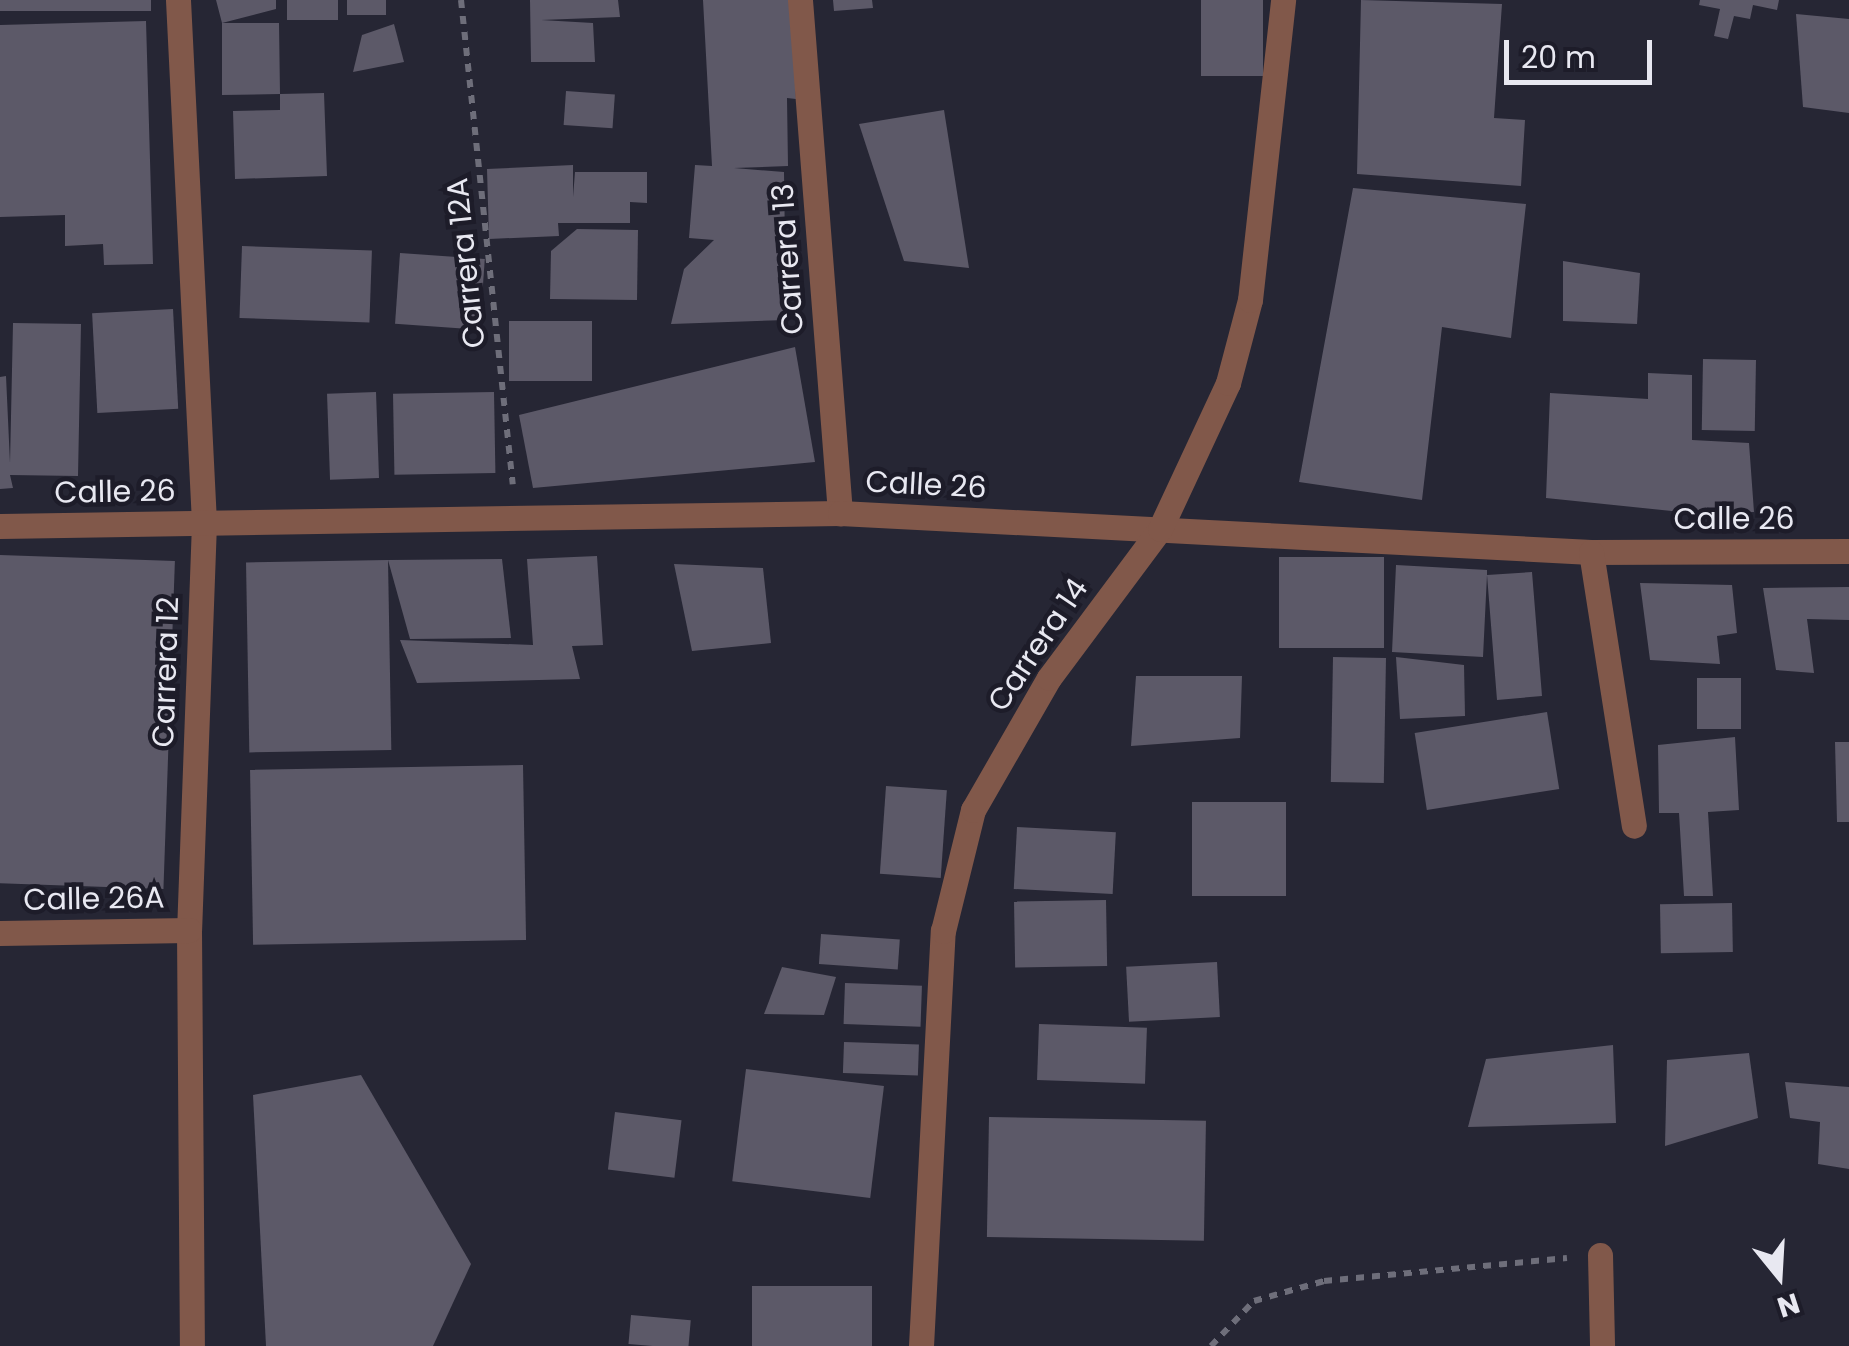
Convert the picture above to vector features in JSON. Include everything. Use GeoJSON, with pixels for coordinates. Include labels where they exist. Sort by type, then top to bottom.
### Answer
{"type":"FeatureCollection","features":[{"type":"Feature","properties":{"kind":"street","name":"Carrera 12"},"geometry":{"type":"LineString","coordinates":[[178,0],[204,523],[189,930],[192,1346]]}},
{"type":"Feature","properties":{"kind":"street","name":"Carrera 13"},"geometry":{"type":"LineString","coordinates":[[800,0],[840,514]]}},
{"type":"Feature","properties":{"kind":"street","name":"Carrera 14"},"geometry":{"type":"LineString","coordinates":[[921,1346],[943,931],[974,810],[1049,678],[1160,528],[1228,383],[1250,300],[1283,0]]}},
{"type":"Feature","properties":{"kind":"street","name":"Calle 26"},"geometry":{"type":"LineString","coordinates":[[0,526],[840,514],[1591,552],[1849,551]]}},
{"type":"Feature","properties":{"kind":"street"},"geometry":{"type":"LineString","coordinates":[[1591,552],[1634,826]]}},
{"type":"Feature","properties":{"kind":"street","name":"Calle 26A"},"geometry":{"type":"LineString","coordinates":[[0,933],[189,930]]}},
{"type":"Feature","properties":{"kind":"street"},"geometry":{"type":"LineString","coordinates":[[1600,1254],[1602,1346]]}},
{"type":"Feature","properties":{"kind":"path","name":"Carrera 12A"},"geometry":{"type":"LineString","coordinates":[[461,0],[516,520]]}},
{"type":"Feature","properties":{"kind":"path"},"geometry":{"type":"LineString","coordinates":[[1211,1346],[1254,1301],[1324,1281],[1600,1254]]}},
{"type":"Feature","properties":{"kind":"building"},"geometry":{"type":"Polygon","coordinates":[[[0,0],[151,0],[151,11],[0,11],[0,0]]]}},
{"type":"Feature","properties":{"kind":"building"},"geometry":{"type":"Polygon","coordinates":[[[216,0],[276,0],[276,9],[222,23],[216,0]]]}},
{"type":"Feature","properties":{"kind":"building"},"geometry":{"type":"Polygon","coordinates":[[[287,0],[338,0],[338,20],[287,20],[287,0]]]}},
{"type":"Feature","properties":{"kind":"building"},"geometry":{"type":"Polygon","coordinates":[[[347,0],[386,0],[386,15],[347,15],[347,0]]]}},
{"type":"Feature","properties":{"kind":"building"},"geometry":{"type":"Polygon","coordinates":[[[530,0],[618,0],[620,17],[541,20],[593,23],[595,62],[531,62],[530,0]]]}},
{"type":"Feature","properties":{"kind":"building"},"geometry":{"type":"Polygon","coordinates":[[[703,0],[791,0],[796,99],[787,98],[788,166],[734,168],[784,172],[786,320],[671,324],[684,269],[714,240],[689,238],[695,165],[712,166],[703,0]]]}},
{"type":"Feature","properties":{"kind":"building"},"geometry":{"type":"Polygon","coordinates":[[[833,0],[872,0],[873,8],[834,11],[833,0]]]}},
{"type":"Feature","properties":{"kind":"building"},"geometry":{"type":"Polygon","coordinates":[[[1201,0],[1263,0],[1263,76],[1201,76],[1201,0]]]}},
{"type":"Feature","properties":{"kind":"building"},"geometry":{"type":"Polygon","coordinates":[[[1361,0],[1502,4],[1494,118],[1525,120],[1521,186],[1357,174],[1361,0]]]}},
{"type":"Feature","properties":{"kind":"building"},"geometry":{"type":"Polygon","coordinates":[[[1700,0],[1779,0],[1777,10],[1753,5],[1750,19],[1734,16],[1728,39],[1714,36],[1720,9],[1699,5],[1700,0]]]}},
{"type":"Feature","properties":{"kind":"building"},"geometry":{"type":"Polygon","coordinates":[[[1796,14],[1849,19],[1849,113],[1803,107],[1796,14]]]}},
{"type":"Feature","properties":{"kind":"building"},"geometry":{"type":"Polygon","coordinates":[[[146,21],[153,264],[104,265],[103,244],[65,246],[65,215],[0,217],[0,25],[146,21]]]}},
{"type":"Feature","properties":{"kind":"building"},"geometry":{"type":"Polygon","coordinates":[[[222,23],[279,23],[280,94],[222,95],[222,23]]]}},
{"type":"Feature","properties":{"kind":"building"},"geometry":{"type":"Polygon","coordinates":[[[394,24],[404,62],[353,72],[362,35],[394,24]]]}},
{"type":"Feature","properties":{"kind":"building"},"geometry":{"type":"Polygon","coordinates":[[[566,91],[615,94],[613,128],[564,125],[566,91]]]}},
{"type":"Feature","properties":{"kind":"building"},"geometry":{"type":"Polygon","coordinates":[[[324,93],[327,176],[235,179],[233,111],[280,110],[280,94],[324,93]]]}},
{"type":"Feature","properties":{"kind":"building"},"geometry":{"type":"Polygon","coordinates":[[[944,110],[969,268],[904,261],[859,124],[944,110]]]}},
{"type":"Feature","properties":{"kind":"building"},"geometry":{"type":"Polygon","coordinates":[[[573,165],[573,197],[575,172],[647,172],[647,203],[630,202],[630,223],[558,223],[559,236],[489,239],[487,169],[573,165]]]}},
{"type":"Feature","properties":{"kind":"building"},"geometry":{"type":"Polygon","coordinates":[[[1353,188],[1526,204],[1511,338],[1442,327],[1422,500],[1299,482],[1353,188]]]}},
{"type":"Feature","properties":{"kind":"building"},"geometry":{"type":"Polygon","coordinates":[[[577,229],[638,230],[637,300],[550,299],[551,251],[577,229]]]}},
{"type":"Feature","properties":{"kind":"building"},"geometry":{"type":"Polygon","coordinates":[[[242,246],[372,251],[369,322],[239,318],[242,246]]]}},
{"type":"Feature","properties":{"kind":"building"},"geometry":{"type":"Polygon","coordinates":[[[400,253],[485,259],[480,330],[395,324],[400,253]]]}},
{"type":"Feature","properties":{"kind":"building"},"geometry":{"type":"Polygon","coordinates":[[[1563,261],[1640,273],[1637,324],[1563,321],[1563,261]]]}},
{"type":"Feature","properties":{"kind":"building"},"geometry":{"type":"Polygon","coordinates":[[[173,309],[178,409],[97,413],[92,313],[173,309]]]}},
{"type":"Feature","properties":{"kind":"building"},"geometry":{"type":"Polygon","coordinates":[[[509,321],[592,321],[592,381],[509,381],[509,321]]]}},
{"type":"Feature","properties":{"kind":"building"},"geometry":{"type":"Polygon","coordinates":[[[13,323],[81,324],[78,476],[10,475],[13,488],[0,489],[0,377],[6,376],[10,463],[13,323]]]}},
{"type":"Feature","properties":{"kind":"building"},"geometry":{"type":"Polygon","coordinates":[[[795,347],[815,462],[533,488],[519,415],[795,347]]]}},
{"type":"Feature","properties":{"kind":"building"},"geometry":{"type":"Polygon","coordinates":[[[1703,359],[1756,360],[1755,431],[1702,430],[1703,359]]]}},
{"type":"Feature","properties":{"kind":"building"},"geometry":{"type":"Polygon","coordinates":[[[1648,373],[1692,375],[1692,440],[1749,443],[1754,512],[1691,513],[1546,498],[1550,393],[1648,399],[1648,373]]]}},
{"type":"Feature","properties":{"kind":"building"},"geometry":{"type":"Polygon","coordinates":[[[376,392],[379,478],[330,480],[327,394],[376,392]]]}},
{"type":"Feature","properties":{"kind":"building"},"geometry":{"type":"Polygon","coordinates":[[[494,392],[495,473],[394,475],[393,394],[494,392]]]}},
{"type":"Feature","properties":{"kind":"building"},"geometry":{"type":"Polygon","coordinates":[[[0,555],[175,561],[163,889],[0,883],[0,555]]]}},
{"type":"Feature","properties":{"kind":"building"},"geometry":{"type":"Polygon","coordinates":[[[597,556],[603,645],[572,646],[580,679],[417,683],[400,640],[533,645],[527,559],[597,556]]]}},
{"type":"Feature","properties":{"kind":"building"},"geometry":{"type":"Polygon","coordinates":[[[1279,557],[1384,557],[1384,648],[1279,648],[1279,557]]]}},
{"type":"Feature","properties":{"kind":"building"},"geometry":{"type":"Polygon","coordinates":[[[502,559],[511,638],[410,639],[388,560],[502,559]]]}},
{"type":"Feature","properties":{"kind":"building"},"geometry":{"type":"Polygon","coordinates":[[[388,560],[391,750],[249,752],[246,562],[388,560]]]}},
{"type":"Feature","properties":{"kind":"building"},"geometry":{"type":"Polygon","coordinates":[[[674,564],[763,568],[771,643],[692,651],[674,564]]]}},
{"type":"Feature","properties":{"kind":"building"},"geometry":{"type":"Polygon","coordinates":[[[1396,565],[1487,570],[1483,657],[1392,652],[1396,565]]]}},
{"type":"Feature","properties":{"kind":"building"},"geometry":{"type":"Polygon","coordinates":[[[1532,572],[1542,696],[1497,700],[1487,575],[1532,572]]]}},
{"type":"Feature","properties":{"kind":"building"},"geometry":{"type":"Polygon","coordinates":[[[1640,583],[1732,585],[1737,633],[1717,636],[1720,664],[1650,660],[1640,583]]]}},
{"type":"Feature","properties":{"kind":"building"},"geometry":{"type":"Polygon","coordinates":[[[1849,587],[1849,620],[1807,619],[1814,673],[1776,670],[1763,588],[1849,587]]]}},
{"type":"Feature","properties":{"kind":"building"},"geometry":{"type":"Polygon","coordinates":[[[1333,657],[1386,658],[1384,783],[1331,782],[1333,657]]]}},
{"type":"Feature","properties":{"kind":"building"},"geometry":{"type":"Polygon","coordinates":[[[1396,657],[1464,665],[1465,716],[1400,719],[1396,657]]]}},
{"type":"Feature","properties":{"kind":"building"},"geometry":{"type":"Polygon","coordinates":[[[1136,676],[1242,676],[1240,738],[1131,746],[1136,676]]]}},
{"type":"Feature","properties":{"kind":"building"},"geometry":{"type":"Polygon","coordinates":[[[1697,678],[1741,678],[1741,729],[1697,729],[1697,678]]]}},
{"type":"Feature","properties":{"kind":"building"},"geometry":{"type":"Polygon","coordinates":[[[1547,712],[1559,789],[1427,810],[1415,733],[1547,712]]]}},
{"type":"Feature","properties":{"kind":"building"},"geometry":{"type":"Polygon","coordinates":[[[1735,737],[1739,810],[1708,812],[1713,896],[1684,896],[1679,813],[1659,813],[1658,745],[1735,737]]]}},
{"type":"Feature","properties":{"kind":"building"},"geometry":{"type":"Polygon","coordinates":[[[1835,742],[1849,742],[1849,822],[1837,822],[1835,742]]]}},
{"type":"Feature","properties":{"kind":"building"},"geometry":{"type":"Polygon","coordinates":[[[523,765],[526,940],[253,945],[250,770],[523,765]]]}},
{"type":"Feature","properties":{"kind":"building"},"geometry":{"type":"Polygon","coordinates":[[[886,786],[947,790],[941,878],[880,874],[886,786]]]}},
{"type":"Feature","properties":{"kind":"building"},"geometry":{"type":"Polygon","coordinates":[[[1192,802],[1286,802],[1286,896],[1192,896],[1192,802]]]}},
{"type":"Feature","properties":{"kind":"building"},"geometry":{"type":"Polygon","coordinates":[[[1017,827],[1116,832],[1113,894],[1014,889],[1017,827]]]}},
{"type":"Feature","properties":{"kind":"building"},"geometry":{"type":"Polygon","coordinates":[[[1106,900],[1107,966],[1015,968],[1014,902],[1106,900]]]}},
{"type":"Feature","properties":{"kind":"building"},"geometry":{"type":"Polygon","coordinates":[[[1732,903],[1733,952],[1661,953],[1660,904],[1732,903]]]}},
{"type":"Feature","properties":{"kind":"building"},"geometry":{"type":"Polygon","coordinates":[[[821,934],[900,940],[898,969],[819,964],[821,934]]]}},
{"type":"Feature","properties":{"kind":"building"},"geometry":{"type":"Polygon","coordinates":[[[1217,962],[1220,1017],[1129,1022],[1126,967],[1217,962]]]}},
{"type":"Feature","properties":{"kind":"building"},"geometry":{"type":"Polygon","coordinates":[[[782,967],[836,977],[824,1015],[764,1014],[782,967]]]}},
{"type":"Feature","properties":{"kind":"building"},"geometry":{"type":"Polygon","coordinates":[[[845,983],[922,986],[921,1027],[844,1024],[845,983]]]}},
{"type":"Feature","properties":{"kind":"building"},"geometry":{"type":"Polygon","coordinates":[[[1039,1024],[1147,1028],[1145,1084],[1037,1080],[1039,1024]]]}},
{"type":"Feature","properties":{"kind":"building"},"geometry":{"type":"Polygon","coordinates":[[[844,1042],[919,1045],[918,1076],[843,1073],[844,1042]]]}},
{"type":"Feature","properties":{"kind":"building"},"geometry":{"type":"Polygon","coordinates":[[[1613,1045],[1616,1123],[1468,1127],[1486,1059],[1613,1045]]]}},
{"type":"Feature","properties":{"kind":"building"},"geometry":{"type":"Polygon","coordinates":[[[1749,1053],[1758,1118],[1665,1146],[1667,1060],[1749,1053]]]}},
{"type":"Feature","properties":{"kind":"building"},"geometry":{"type":"Polygon","coordinates":[[[746,1069],[884,1086],[870,1198],[732,1181],[746,1069]]]}},
{"type":"Feature","properties":{"kind":"building"},"geometry":{"type":"Polygon","coordinates":[[[361,1075],[471,1264],[433,1346],[266,1346],[253,1095],[361,1075]]]}},
{"type":"Feature","properties":{"kind":"building"},"geometry":{"type":"Polygon","coordinates":[[[1785,1082],[1849,1087],[1849,1169],[1818,1164],[1820,1122],[1790,1118],[1785,1082]]]}},
{"type":"Feature","properties":{"kind":"building"},"geometry":{"type":"Polygon","coordinates":[[[615,1112],[682,1120],[674,1178],[608,1170],[615,1112]]]}},
{"type":"Feature","properties":{"kind":"building"},"geometry":{"type":"Polygon","coordinates":[[[989,1117],[1206,1121],[1204,1241],[987,1237],[989,1117]]]}},
{"type":"Feature","properties":{"kind":"building"},"geometry":{"type":"Polygon","coordinates":[[[752,1286],[872,1286],[872,1346],[752,1346],[752,1286]]]}},
{"type":"Feature","properties":{"kind":"building"},"geometry":{"type":"Polygon","coordinates":[[[631,1315],[691,1320],[689,1346],[628,1344],[631,1315]]]}}]}
